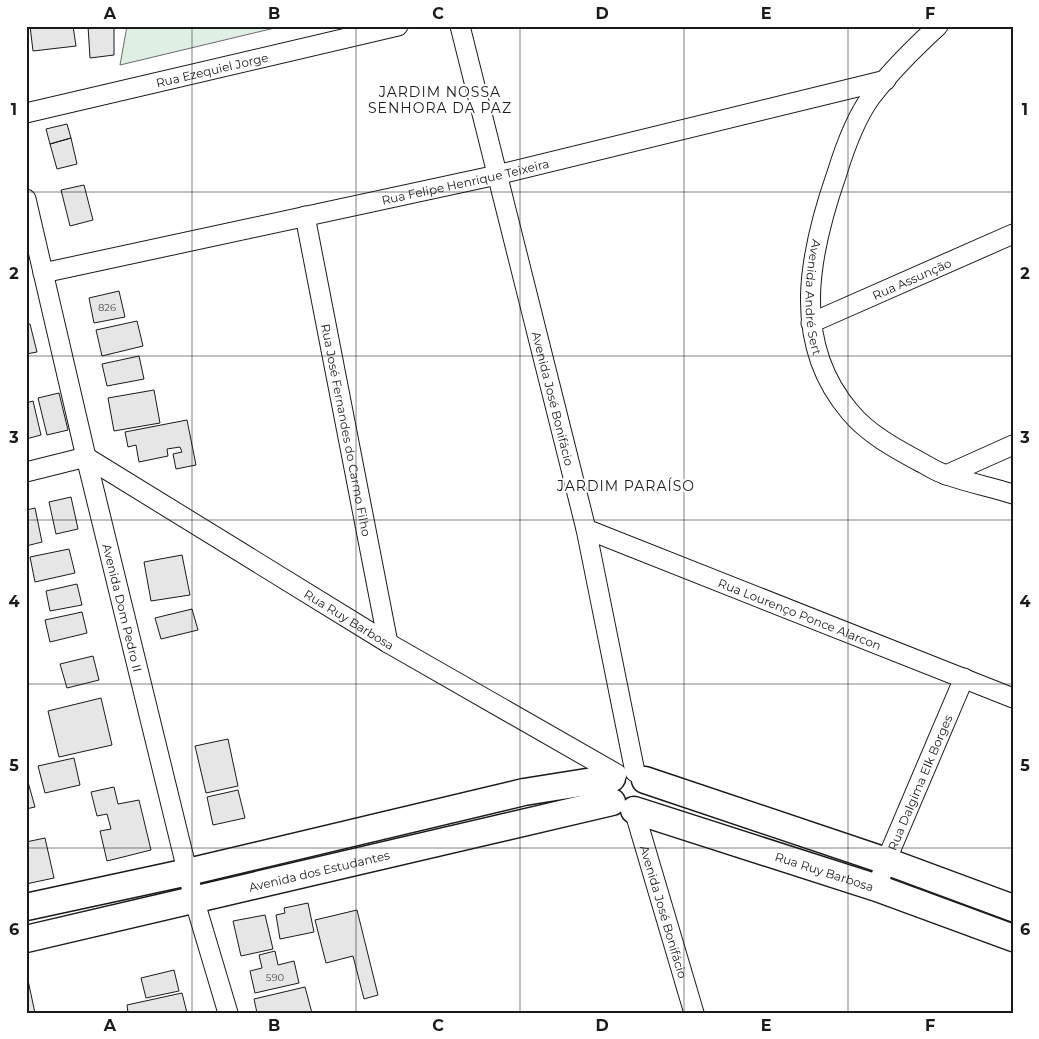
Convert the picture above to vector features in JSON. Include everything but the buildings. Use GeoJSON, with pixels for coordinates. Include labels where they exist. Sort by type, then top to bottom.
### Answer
{"type":"FeatureCollection","features":[{"type":"Feature","properties":{"kind":"street","name":"Rua Ezequiel Jorge"},"geometry":{"type":"LineString","coordinates":[[26,113],[398,26]]}},
{"type":"Feature","properties":{"kind":"street","name":"Avenida José Bonifácio"},"geometry":{"type":"LineString","coordinates":[[460,26],[586,529],[626,786],[694,1013]]}},
{"type":"Feature","properties":{"kind":"street","name":"Avenida André Sert"},"geometry":{"type":"LineString","coordinates":[[938,26],[917,46],[870,98],[858,119],[828,198],[816,239],[810,277],[811,323],[816,352],[827,379],[850,414],[872,433],[902,452],[946,475],[1013,494]]}},
{"type":"Feature","properties":{"kind":"street","name":"Rua Felipe Henrique Teixeira"},"geometry":{"type":"LineString","coordinates":[[43,274],[497,175],[886,80]]}},
{"type":"Feature","properties":{"kind":"street","name":"Avenida Dom Pedro II"},"geometry":{"type":"LineString","coordinates":[[26,199],[86,456],[194,899],[228,1013]]}},
{"type":"Feature","properties":{"kind":"street","name":"Rua José Fernandes do Carmo Filho"},"geometry":{"type":"LineString","coordinates":[[305,216],[388,643]]}},
{"type":"Feature","properties":{"kind":"street","name":"Rua Assunção"},"geometry":{"type":"LineString","coordinates":[[811,323],[1013,234]]}},
{"type":"Feature","properties":{"kind":"street"},"geometry":{"type":"LineString","coordinates":[[946,475],[1013,445]]}},
{"type":"Feature","properties":{"kind":"street","name":"Rua Ruy Barbosa"},"geometry":{"type":"LineString","coordinates":[[86,456],[388,643],[626,786],[877,888],[1013,938]]}},
{"type":"Feature","properties":{"kind":"street"},"geometry":{"type":"LineString","coordinates":[[26,472],[86,456]]}},
{"type":"Feature","properties":{"kind":"street","name":"Rua Lourenço Ponce Alarcon"},"geometry":{"type":"LineString","coordinates":[[586,529],[1013,698]]}},
{"type":"Feature","properties":{"kind":"street","name":"Rua Dalgima Elk Borges"},"geometry":{"type":"LineString","coordinates":[[877,888],[886,861],[964,678]]}},
{"type":"Feature","properties":{"kind":"street","name":"Rua Ruy Barbosa"},"geometry":{"type":"LineString","coordinates":[[626,786],[886,861],[1013,908]]}},
{"type":"Feature","properties":{"kind":"street"},"geometry":{"type":"LineString","coordinates":[[26,907],[188,872],[524,792],[626,786]]}},
{"type":"Feature","properties":{"kind":"street","name":"Avenida dos Estudantes"},"geometry":{"type":"LineString","coordinates":[[26,939],[194,899],[626,786]]}},
{"type":"Feature","properties":{"kind":"green space"},"geometry":{"type":"Polygon","coordinates":[[[127,26],[283,26],[120,65],[127,26]]]}},
{"type":"Feature","properties":{"kind":"district","name":"JARDIM NOSSA SENHORA DA PAZ"},"geometry":{"type":"Point","coordinates":[440,100]}},
{"type":"Feature","properties":{"kind":"district","name":"JARDIM PARAÍSO"},"geometry":{"type":"Point","coordinates":[626,486]}}]}
